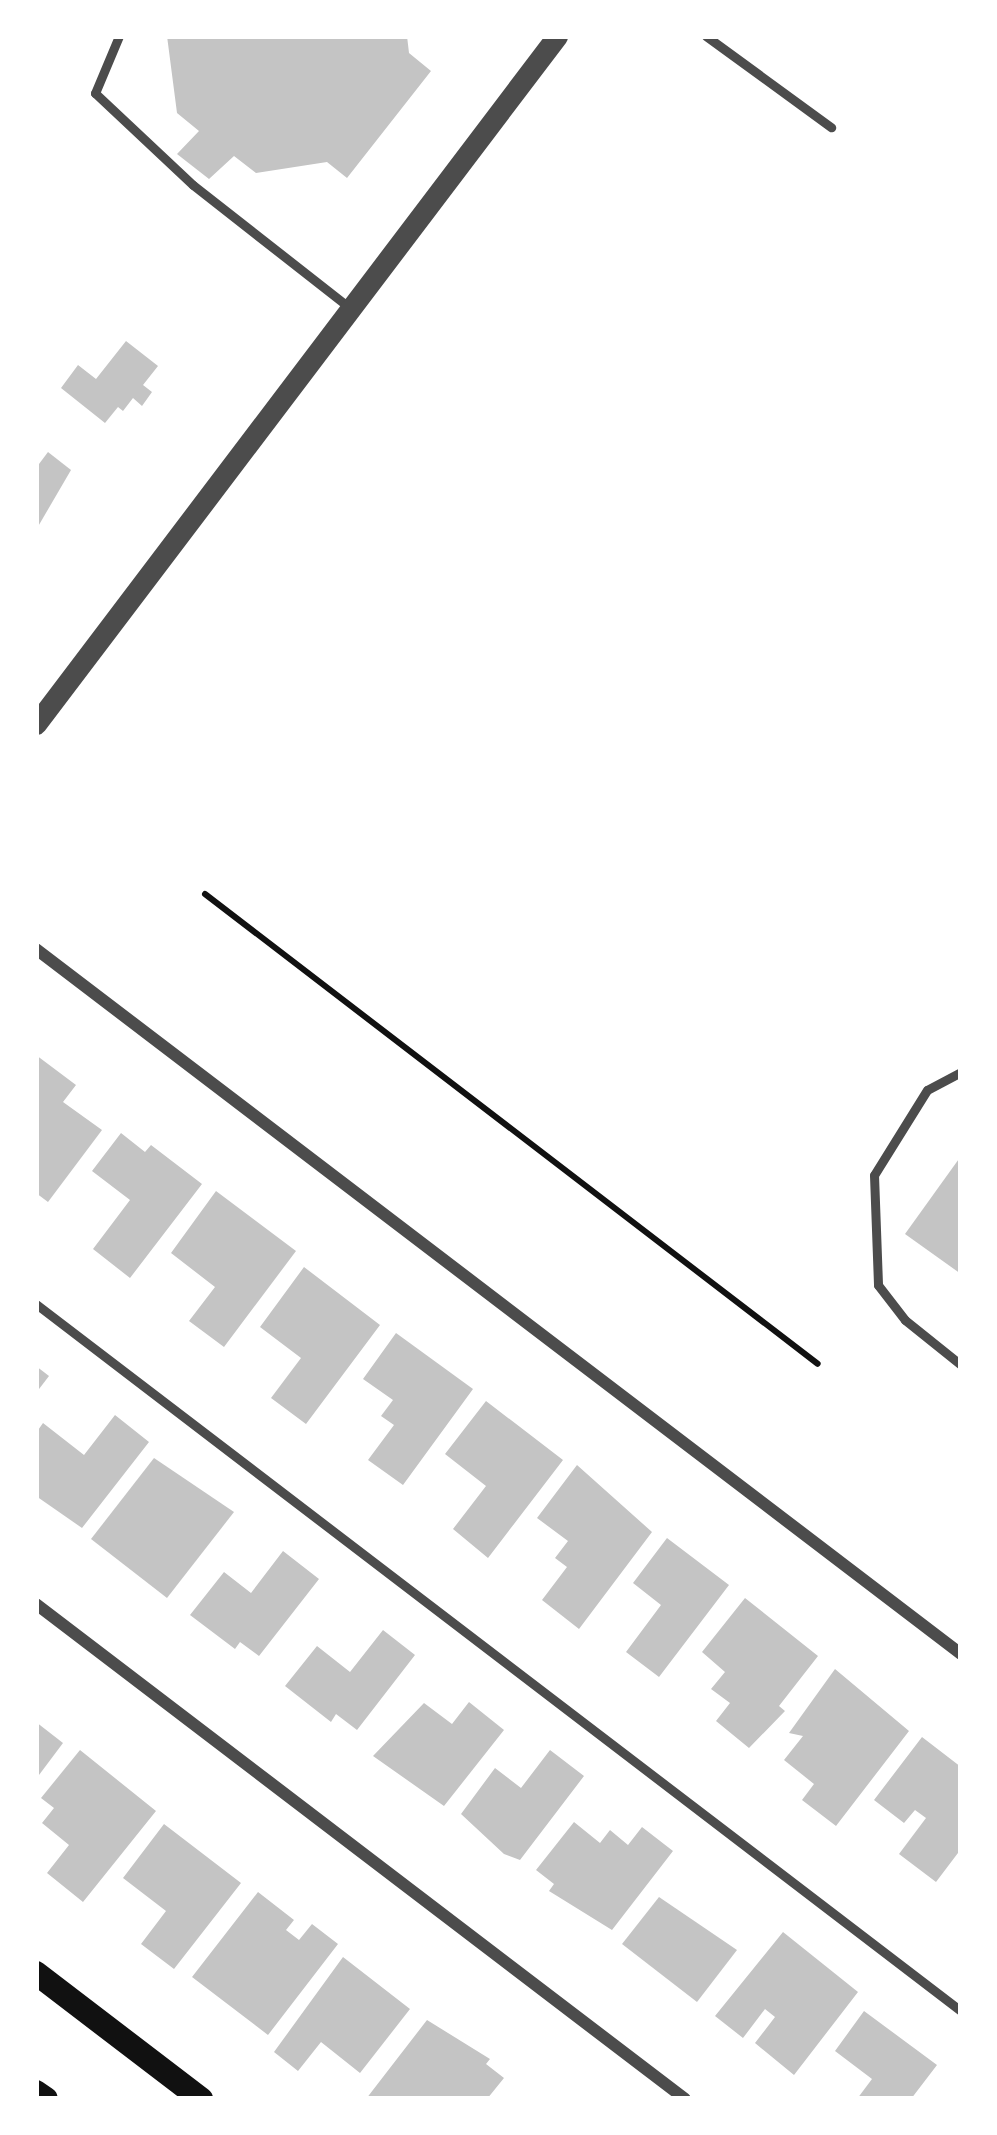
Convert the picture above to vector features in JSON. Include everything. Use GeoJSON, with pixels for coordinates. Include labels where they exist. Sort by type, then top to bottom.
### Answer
{"type":"FeatureCollection","features":[{"type":"Feature","properties":{"kind":"main road"},"geometry":{"type":"LineString","coordinates":[[36,1973],[201,2099]]}},
{"type":"Feature","properties":{"kind":"main road"},"geometry":{"type":"LineString","coordinates":[[36,2092],[46,2099]]}},
{"type":"Feature","properties":{"kind":"street"},"geometry":{"type":"LineString","coordinates":[[36,724],[557,36]]}},
{"type":"Feature","properties":{"kind":"street"},"geometry":{"type":"LineString","coordinates":[[36,949],[961,1654]]}},
{"type":"Feature","properties":{"kind":"street"},"geometry":{"type":"LineString","coordinates":[[36,1604],[685,2099]]}},
{"type":"Feature","properties":{"kind":"lane"},"geometry":{"type":"LineString","coordinates":[[119,36],[94,93],[193,185],[351,309]]}},
{"type":"Feature","properties":{"kind":"lane"},"geometry":{"type":"LineString","coordinates":[[706,36],[831,127]]}},
{"type":"Feature","properties":{"kind":"lane"},"geometry":{"type":"LineString","coordinates":[[961,1072],[927,1090],[874,1175],[878,1285],[905,1320],[961,1365]]}},
{"type":"Feature","properties":{"kind":"lane"},"geometry":{"type":"LineString","coordinates":[[36,1304],[961,2011]]}},
{"type":"Feature","properties":{"kind":"path"},"geometry":{"type":"LineString","coordinates":[[205,894],[818,1364]]}},
{"type":"Feature","properties":{"kind":"building"},"geometry":{"type":"Polygon","coordinates":[[[167,36],[407,36],[409,53],[431,71],[347,178],[327,162],[256,173],[234,156],[209,179],[177,154],[199,131],[177,113],[167,36]]]}},
{"type":"Feature","properties":{"kind":"building"},"geometry":{"type":"Polygon","coordinates":[[[126,341],[158,366],[143,385],[152,392],[142,406],[133,398],[123,411],[118,407],[105,423],[61,388],[78,365],[96,379],[126,341]]]}},
{"type":"Feature","properties":{"kind":"building"},"geometry":{"type":"Polygon","coordinates":[[[48,452],[71,470],[36,530],[36,468],[48,452]]]}},
{"type":"Feature","properties":{"kind":"building"},"geometry":{"type":"Polygon","coordinates":[[[36,1055],[76,1085],[63,1102],[102,1130],[48,1202],[36,1193],[36,1055]]]}},
{"type":"Feature","properties":{"kind":"building"},"geometry":{"type":"Polygon","coordinates":[[[121,1133],[145,1152],[151,1145],[202,1184],[130,1278],[93,1249],[130,1200],[92,1171],[121,1133]]]}},
{"type":"Feature","properties":{"kind":"building"},"geometry":{"type":"Polygon","coordinates":[[[961,1156],[961,1274],[905,1234],[961,1156]]]}},
{"type":"Feature","properties":{"kind":"building"},"geometry":{"type":"Polygon","coordinates":[[[216,1191],[296,1251],[224,1347],[189,1321],[215,1287],[171,1253],[216,1191]]]}},
{"type":"Feature","properties":{"kind":"building"},"geometry":{"type":"Polygon","coordinates":[[[304,1267],[380,1325],[306,1424],[271,1398],[301,1358],[260,1327],[304,1267]]]}},
{"type":"Feature","properties":{"kind":"building"},"geometry":{"type":"Polygon","coordinates":[[[396,1333],[473,1389],[403,1485],[368,1460],[394,1425],[381,1416],[393,1400],[363,1379],[396,1333]]]}},
{"type":"Feature","properties":{"kind":"building"},"geometry":{"type":"Polygon","coordinates":[[[36,1366],[49,1376],[36,1393],[36,1366]]]}},
{"type":"Feature","properties":{"kind":"building"},"geometry":{"type":"Polygon","coordinates":[[[486,1401],[563,1460],[488,1558],[453,1529],[486,1486],[445,1454],[486,1401]]]}},
{"type":"Feature","properties":{"kind":"building"},"geometry":{"type":"Polygon","coordinates":[[[115,1415],[149,1442],[82,1528],[36,1496],[36,1433],[43,1423],[84,1455],[115,1415]]]}},
{"type":"Feature","properties":{"kind":"building"},"geometry":{"type":"Polygon","coordinates":[[[154,1458],[234,1512],[167,1598],[91,1539],[154,1458]]]}},
{"type":"Feature","properties":{"kind":"building"},"geometry":{"type":"Polygon","coordinates":[[[577,1465],[652,1532],[579,1629],[542,1600],[567,1567],[555,1558],[568,1541],[537,1518],[577,1465]]]}},
{"type":"Feature","properties":{"kind":"building"},"geometry":{"type":"Polygon","coordinates":[[[667,1538],[729,1585],[659,1677],[626,1652],[661,1605],[633,1583],[667,1538]]]}},
{"type":"Feature","properties":{"kind":"building"},"geometry":{"type":"Polygon","coordinates":[[[283,1551],[319,1579],[259,1656],[240,1642],[235,1649],[190,1615],[224,1572],[251,1593],[283,1551]]]}},
{"type":"Feature","properties":{"kind":"building"},"geometry":{"type":"Polygon","coordinates":[[[745,1598],[818,1656],[779,1706],[785,1711],[749,1748],[716,1721],[730,1703],[711,1689],[725,1672],[702,1652],[745,1598]]]}},
{"type":"Feature","properties":{"kind":"building"},"geometry":{"type":"Polygon","coordinates":[[[383,1630],[415,1655],[357,1730],[336,1714],[331,1722],[285,1686],[317,1646],[350,1672],[383,1630]]]}},
{"type":"Feature","properties":{"kind":"building"},"geometry":{"type":"Polygon","coordinates":[[[835,1669],[909,1731],[836,1826],[802,1800],[814,1784],[784,1760],[803,1736],[789,1733],[835,1669]]]}},
{"type":"Feature","properties":{"kind":"building"},"geometry":{"type":"Polygon","coordinates":[[[469,1702],[504,1730],[444,1806],[373,1756],[424,1703],[452,1724],[469,1702]]]}},
{"type":"Feature","properties":{"kind":"building"},"geometry":{"type":"Polygon","coordinates":[[[36,1722],[63,1743],[36,1779],[36,1722]]]}},
{"type":"Feature","properties":{"kind":"building"},"geometry":{"type":"Polygon","coordinates":[[[922,1737],[961,1767],[961,1849],[936,1882],[899,1854],[926,1818],[915,1810],[904,1823],[874,1800],[922,1737]]]}},
{"type":"Feature","properties":{"kind":"building"},"geometry":{"type":"Polygon","coordinates":[[[80,1750],[156,1811],[83,1902],[47,1873],[69,1845],[42,1823],[54,1808],[41,1798],[80,1750]]]}},
{"type":"Feature","properties":{"kind":"building"},"geometry":{"type":"Polygon","coordinates":[[[550,1750],[584,1776],[520,1860],[504,1854],[461,1814],[495,1768],[521,1788],[550,1750]]]}},
{"type":"Feature","properties":{"kind":"building"},"geometry":{"type":"Polygon","coordinates":[[[574,1822],[600,1843],[610,1830],[628,1845],[642,1827],[673,1851],[612,1930],[549,1891],[554,1884],[536,1870],[574,1822]]]}},
{"type":"Feature","properties":{"kind":"building"},"geometry":{"type":"Polygon","coordinates":[[[164,1824],[241,1883],[174,1969],[141,1944],[166,1911],[123,1878],[164,1824]]]}},
{"type":"Feature","properties":{"kind":"building"},"geometry":{"type":"Polygon","coordinates":[[[258,1892],[294,1920],[286,1930],[299,1940],[312,1924],[338,1944],[268,2035],[192,1977],[258,1892]]]}},
{"type":"Feature","properties":{"kind":"building"},"geometry":{"type":"Polygon","coordinates":[[[659,1897],[737,1950],[697,2002],[622,1944],[659,1897]]]}},
{"type":"Feature","properties":{"kind":"building"},"geometry":{"type":"Polygon","coordinates":[[[783,1932],[858,1992],[794,2075],[755,2043],[775,2017],[765,2009],[743,2038],[715,2016],[783,1932]]]}},
{"type":"Feature","properties":{"kind":"building"},"geometry":{"type":"Polygon","coordinates":[[[343,1957],[410,2009],[360,2073],[321,2042],[298,2071],[274,2052],[343,1957]]]}},
{"type":"Feature","properties":{"kind":"building"},"geometry":{"type":"Polygon","coordinates":[[[864,2011],[937,2065],[911,2099],[857,2099],[872,2079],[835,2051],[864,2011]]]}},
{"type":"Feature","properties":{"kind":"building"},"geometry":{"type":"Polygon","coordinates":[[[427,2020],[490,2059],[486,2064],[504,2078],[487,2099],[366,2099],[427,2020]]]}}]}
